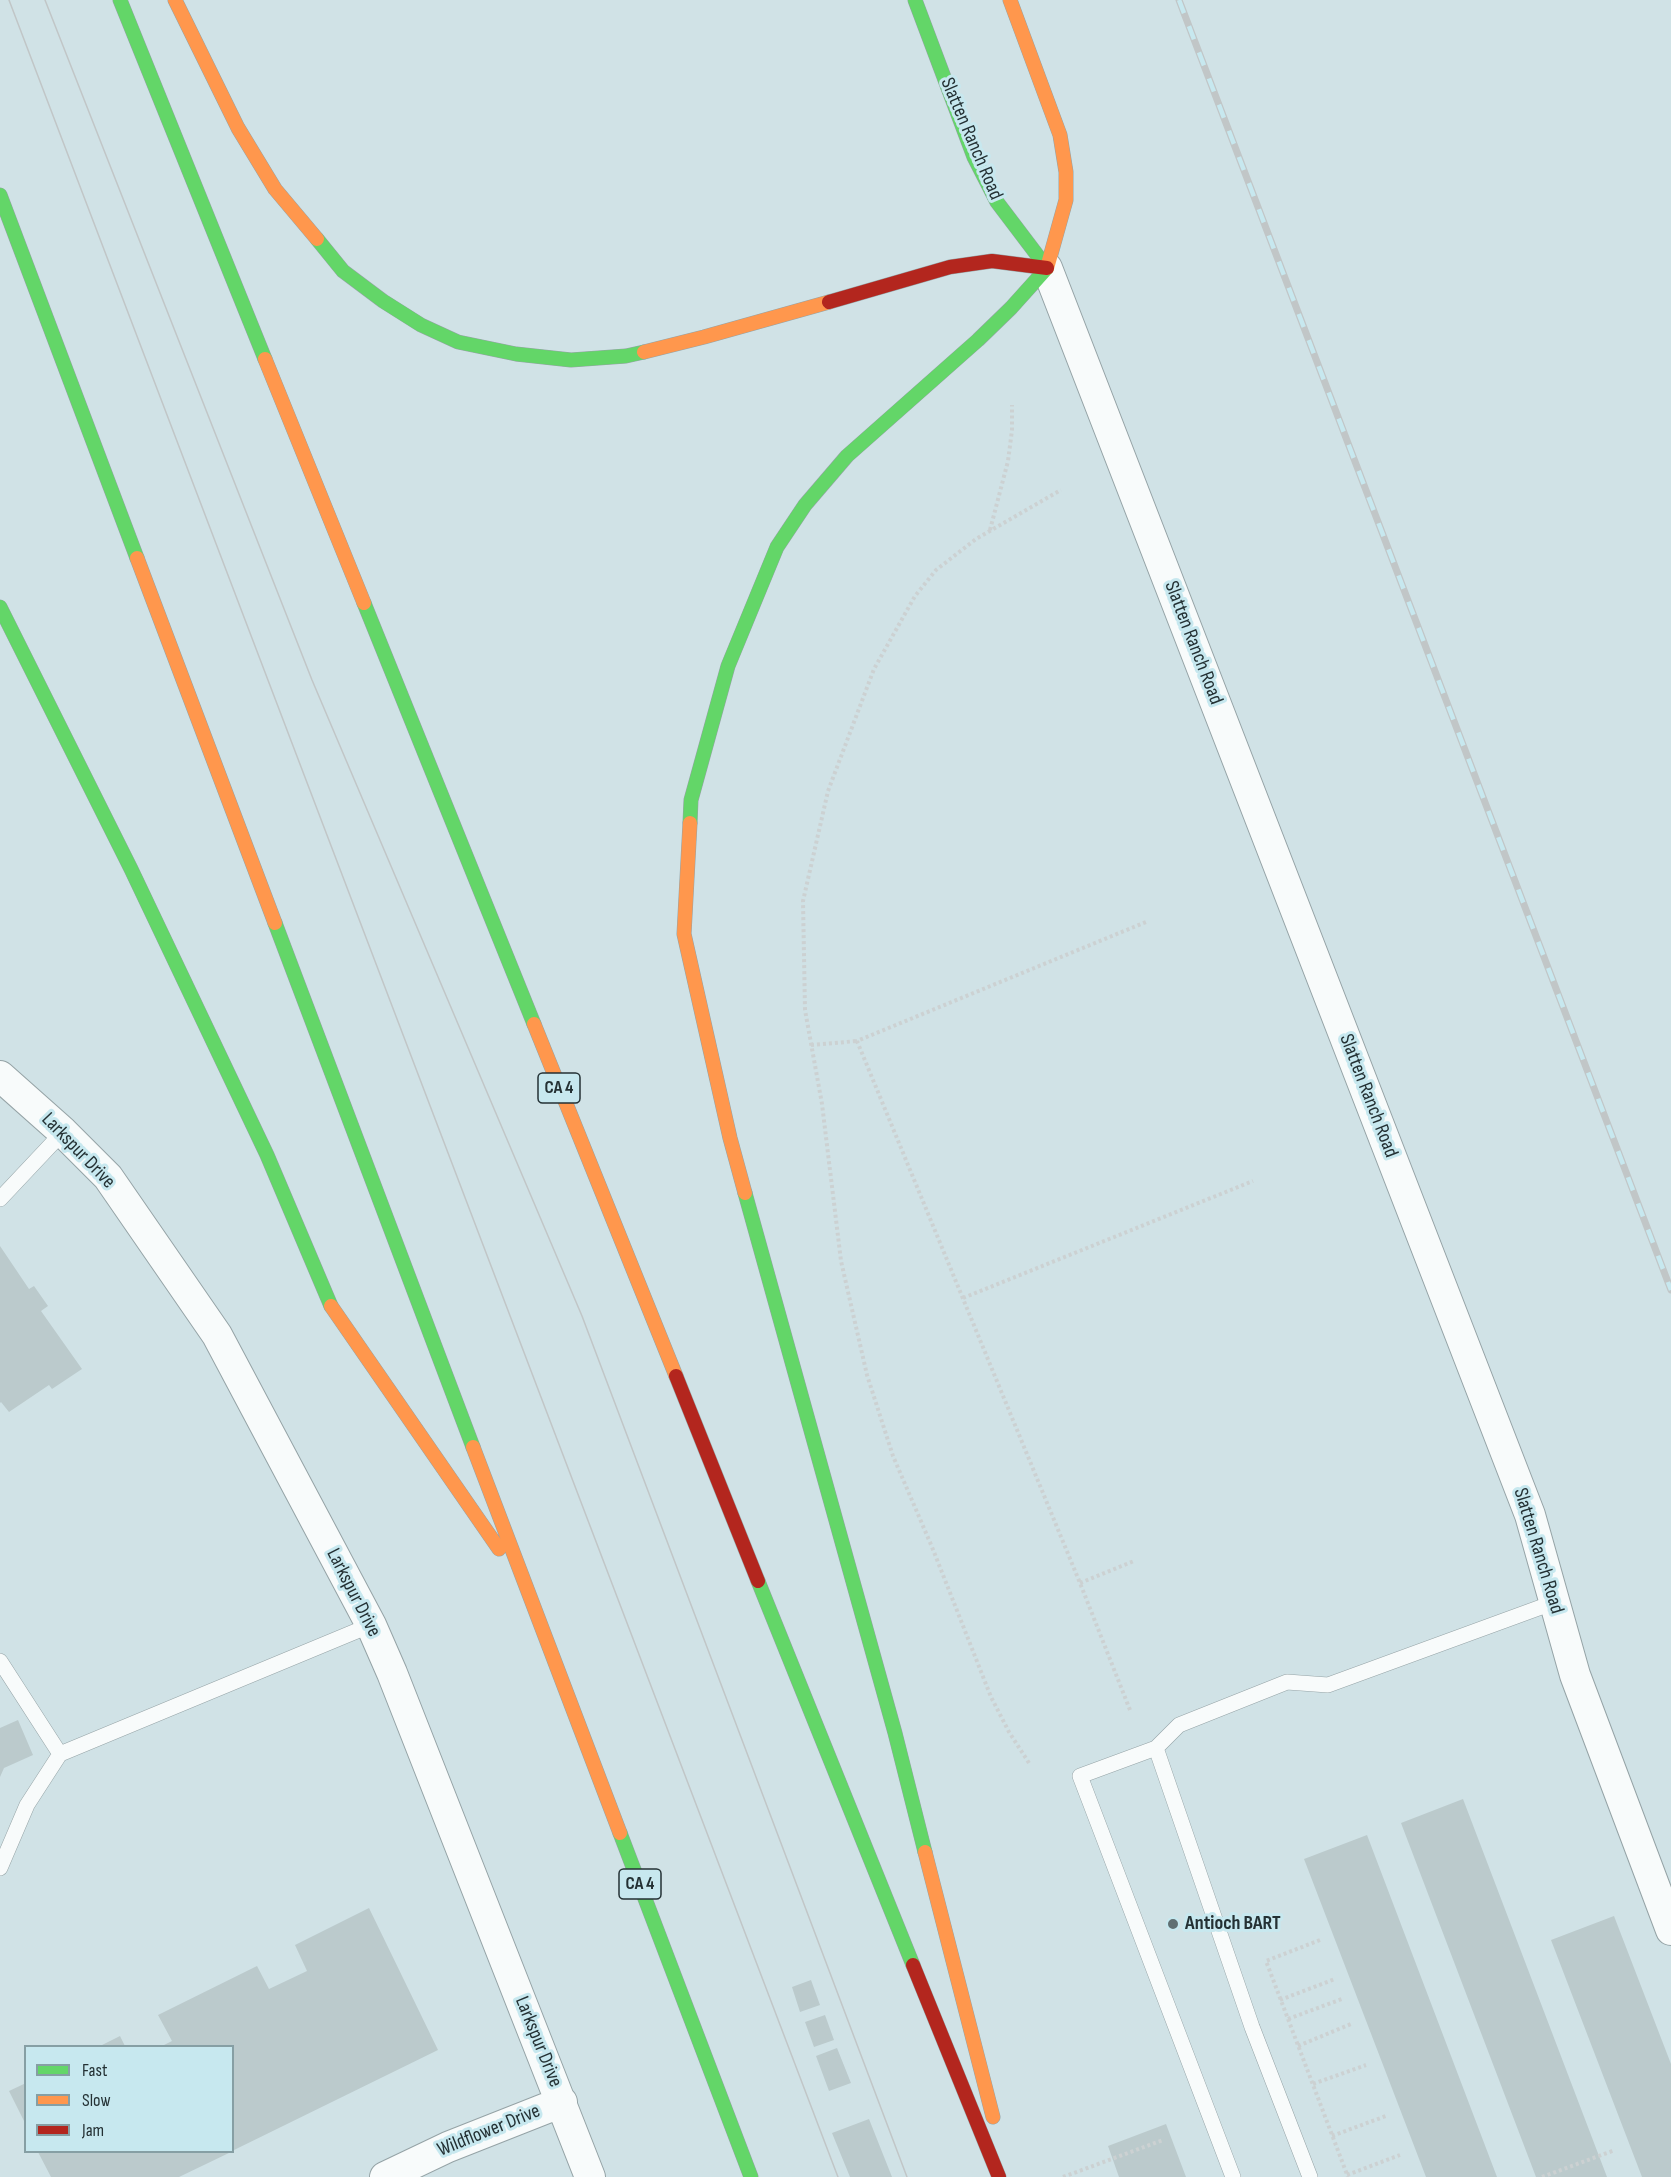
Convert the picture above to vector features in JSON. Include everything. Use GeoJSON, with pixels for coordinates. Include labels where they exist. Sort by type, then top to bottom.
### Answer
{"type":"FeatureCollection","features":[{"type":"Feature","properties":{"kind":"main road","name":"CA 4"},"geometry":{"type":"LineString","coordinates":[[120,0],[999,2177]]}},
{"type":"Feature","properties":{"kind":"main road"},"geometry":{"type":"LineString","coordinates":[[175,0],[238,128],[274,189],[343,271],[383,301],[421,325],[458,342],[516,354],[571,360],[626,356],[777,317],[950,267],[992,261],[1047,268]]}},
{"type":"Feature","properties":{"kind":"main road","name":"Slatten Ranch Road"},"geometry":{"type":"LineString","coordinates":[[915,0],[974,157],[997,202],[1047,268]]}},
{"type":"Feature","properties":{"kind":"main road"},"geometry":{"type":"LineString","coordinates":[[1009,2177],[895,1732],[730,1138],[684,934],[691,800],[728,666],[777,547],[805,505],[847,456],[978,340],[1047,268],[1066,200],[1066,172],[1060,135],[1010,0]]}},
{"type":"Feature","properties":{"kind":"main road","name":"CA 4"},"geometry":{"type":"LineString","coordinates":[[0,195],[528,1592],[752,2177]]}},
{"type":"Feature","properties":{"kind":"main road"},"geometry":{"type":"LineString","coordinates":[[0,607],[131,869],[267,1155],[333,1311],[528,1592]]}},
{"type":"Feature","properties":{"kind":"street","name":"Slatten Ranch Road"},"geometry":{"type":"LineString","coordinates":[[1047,268],[1530,1515],[1575,1675],[1671,1930]]}},
{"type":"Feature","properties":{"kind":"street","name":"Larkspur Drive"},"geometry":{"type":"LineString","coordinates":[[0,1076],[63,1132],[108,1177],[217,1335],[371,1625],[590,2177]]}},
{"type":"Feature","properties":{"kind":"street","name":"Wildflower Drive"},"geometry":{"type":"LineString","coordinates":[[385,2177],[448,2147],[562,2102]]}},
{"type":"Feature","properties":{"kind":"lane"},"geometry":{"type":"LineString","coordinates":[[0,1199],[63,1132]]}},
{"type":"Feature","properties":{"kind":"lane"},"geometry":{"type":"LineString","coordinates":[[1233,2177],[1080,1776],[1156,1748],[1179,1725],[1287,1682],[1328,1685],[1555,1602]]}},
{"type":"Feature","properties":{"kind":"lane"},"geometry":{"type":"LineString","coordinates":[[0,1868],[27,1805],[60,1754],[371,1625]]}},
{"type":"Feature","properties":{"kind":"lane"},"geometry":{"type":"LineString","coordinates":[[0,1661],[60,1754]]}},
{"type":"Feature","properties":{"kind":"lane"},"geometry":{"type":"LineString","coordinates":[[1156,1748],[1252,2027],[1310,2177]]}},
{"type":"Feature","properties":{"kind":"path"},"geometry":{"type":"LineString","coordinates":[[990,531],[1008,461],[1012,405]]}},
{"type":"Feature","properties":{"kind":"path"},"geometry":{"type":"LineString","coordinates":[[1029,1763],[1009,1732],[991,1697],[932,1546],[893,1456],[867,1375],[841,1261],[822,1104],[805,1010],[803,901],[828,791],[874,669],[915,596],[936,570],[976,539],[1061,490]]}},
{"type":"Feature","properties":{"kind":"path"},"geometry":{"type":"LineString","coordinates":[[811,1045],[857,1041],[1146,922]]}},
{"type":"Feature","properties":{"kind":"path"},"geometry":{"type":"LineString","coordinates":[[857,1041],[1130,1710]]}},
{"type":"Feature","properties":{"kind":"path"},"geometry":{"type":"LineString","coordinates":[[963,1298],[1253,1181]]}},
{"type":"Feature","properties":{"kind":"path"},"geometry":{"type":"LineString","coordinates":[[1080,1583],[1134,1561]]}},
{"type":"Feature","properties":{"kind":"path"},"geometry":{"type":"LineString","coordinates":[[1320,1940],[1266,1961],[1347,2176],[1400,2155]]}},
{"type":"Feature","properties":{"kind":"path"},"geometry":{"type":"LineString","coordinates":[[1281,2000],[1335,1979]]}},
{"type":"Feature","properties":{"kind":"path"},"geometry":{"type":"LineString","coordinates":[[1288,2019],[1342,1999]]}},
{"type":"Feature","properties":{"kind":"path"},"geometry":{"type":"LineString","coordinates":[[1298,2046],[1352,2025]]}},
{"type":"Feature","properties":{"kind":"path"},"geometry":{"type":"LineString","coordinates":[[1312,2084],[1366,2065]]}},
{"type":"Feature","properties":{"kind":"path"},"geometry":{"type":"LineString","coordinates":[[1332,2136],[1386,2116]]}},
{"type":"Feature","properties":{"kind":"path"},"geometry":{"type":"LineString","coordinates":[[1063,2177],[1163,2140]]}},
{"type":"Feature","properties":{"kind":"path"},"geometry":{"type":"LineString","coordinates":[[1542,2177],[1615,2150]]}},
{"type":"Feature","properties":{"kind":"building"},"geometry":{"type":"Polygon","coordinates":[[[0,1246],[29,1289],[34,1286],[48,1306],[41,1311],[82,1369],[52,1389],[49,1385],[9,1412],[0,1403],[0,1246]]]}},
{"type":"Feature","properties":{"kind":"building"},"geometry":{"type":"Polygon","coordinates":[[[18,1720],[33,1755],[4,1768],[0,1777],[0,1728],[18,1720]]]}},
{"type":"Feature","properties":{"kind":"building"},"geometry":{"type":"Polygon","coordinates":[[[1463,1799],[1607,2177],[1536,2177],[1401,1823],[1463,1799]]]}},
{"type":"Feature","properties":{"kind":"building"},"geometry":{"type":"Polygon","coordinates":[[[1367,1835],[1497,2177],[1426,2177],[1304,1859],[1367,1835]]]}},
{"type":"Feature","properties":{"kind":"building"},"geometry":{"type":"Polygon","coordinates":[[[369,1908],[438,2050],[234,2150],[234,2045],[164,2045],[172,2041],[158,2015],[257,1966],[269,1989],[307,1971],[295,1945],[369,1908]]]}},
{"type":"Feature","properties":{"kind":"building"},"geometry":{"type":"Polygon","coordinates":[[[1614,1916],[1671,2064],[1671,2177],[1642,2177],[1551,1940],[1614,1916]]]}},
{"type":"Feature","properties":{"kind":"building"},"geometry":{"type":"Polygon","coordinates":[[[811,1980],[820,2005],[800,2012],[792,1987],[811,1980]]]}},
{"type":"Feature","properties":{"kind":"building"},"geometry":{"type":"Polygon","coordinates":[[[825,2015],[834,2040],[814,2047],[805,2022],[825,2015]]]}},
{"type":"Feature","properties":{"kind":"building"},"geometry":{"type":"Polygon","coordinates":[[[120,2036],[124,2045],[102,2045],[120,2036]]]}},
{"type":"Feature","properties":{"kind":"building"},"geometry":{"type":"Polygon","coordinates":[[[837,2048],[851,2083],[829,2091],[816,2056],[837,2048]]]}},
{"type":"Feature","properties":{"kind":"building"},"geometry":{"type":"Polygon","coordinates":[[[24,2084],[24,2121],[9,2091],[24,2084]]]}},
{"type":"Feature","properties":{"kind":"building"},"geometry":{"type":"Polygon","coordinates":[[[869,2119],[892,2177],[850,2177],[832,2133],[869,2119]]]}},
{"type":"Feature","properties":{"kind":"building"},"geometry":{"type":"Polygon","coordinates":[[[1166,2124],[1186,2177],[1119,2177],[1108,2146],[1166,2124]]]}},
{"type":"Feature","properties":{"kind":"building"},"geometry":{"type":"Polygon","coordinates":[[[39,2153],[229,2153],[179,2177],[51,2177],[39,2153]]]}},
{"type":"Feature","properties":{"kind":"tram line"},"geometry":{"type":"LineString","coordinates":[[9,0],[838,2177]]}},
{"type":"Feature","properties":{"kind":"tram line"},"geometry":{"type":"LineString","coordinates":[[45,0],[312,680],[582,1316],[907,2177]]}},
{"type":"Feature","properties":{"kind":"railway"},"geometry":{"type":"LineString","coordinates":[[1179,0],[1671,1290]]}},
{"type":"Feature","properties":{"kind":"traffic: fast"},"geometry":{"type":"LineString","coordinates":[[120,0],[265,359]]}},
{"type":"Feature","properties":{"kind":"traffic: fast"},"geometry":{"type":"LineString","coordinates":[[915,0],[974,157],[997,202],[1047,268]]}},
{"type":"Feature","properties":{"kind":"traffic: fast"},"geometry":{"type":"LineString","coordinates":[[0,195],[137,558]]}},
{"type":"Feature","properties":{"kind":"traffic: fast"},"geometry":{"type":"LineString","coordinates":[[317,239],[343,271],[383,301],[421,325],[458,342],[516,354],[571,360],[626,356],[644,352]]}},
{"type":"Feature","properties":{"kind":"traffic: fast"},"geometry":{"type":"LineString","coordinates":[[690,823],[691,800],[728,666],[777,547],[805,505],[847,456],[978,340],[1047,268]]}},
{"type":"Feature","properties":{"kind":"traffic: fast"},"geometry":{"type":"LineString","coordinates":[[364,603],[534,1024]]}},
{"type":"Feature","properties":{"kind":"traffic: fast"},"geometry":{"type":"LineString","coordinates":[[0,607],[131,869],[267,1155],[331,1306]]}},
{"type":"Feature","properties":{"kind":"traffic: fast"},"geometry":{"type":"LineString","coordinates":[[275,923],[473,1447]]}},
{"type":"Feature","properties":{"kind":"traffic: fast"},"geometry":{"type":"LineString","coordinates":[[745,1193],[895,1733],[925,1852]]}},
{"type":"Feature","properties":{"kind":"traffic: fast"},"geometry":{"type":"LineString","coordinates":[[758,1581],[913,1965]]}},
{"type":"Feature","properties":{"kind":"traffic: fast"},"geometry":{"type":"LineString","coordinates":[[620,1833],[751,2177]]}},
{"type":"Feature","properties":{"kind":"traffic: slow"},"geometry":{"type":"LineString","coordinates":[[175,0],[238,128],[275,189],[317,239]]}},
{"type":"Feature","properties":{"kind":"traffic: slow"},"geometry":{"type":"LineString","coordinates":[[1010,0],[1060,135],[1066,172],[1066,200],[1047,268]]}},
{"type":"Feature","properties":{"kind":"traffic: slow"},"geometry":{"type":"LineString","coordinates":[[644,352],[829,302]]}},
{"type":"Feature","properties":{"kind":"traffic: slow"},"geometry":{"type":"LineString","coordinates":[[265,359],[364,603]]}},
{"type":"Feature","properties":{"kind":"traffic: slow"},"geometry":{"type":"LineString","coordinates":[[137,558],[275,923]]}},
{"type":"Feature","properties":{"kind":"traffic: slow"},"geometry":{"type":"LineString","coordinates":[[690,823],[684,934],[730,1138],[745,1193]]}},
{"type":"Feature","properties":{"kind":"traffic: slow"},"geometry":{"type":"LineString","coordinates":[[534,1024],[676,1376]]}},
{"type":"Feature","properties":{"kind":"traffic: slow"},"geometry":{"type":"LineString","coordinates":[[331,1306],[499,1549]]}},
{"type":"Feature","properties":{"kind":"traffic: slow"},"geometry":{"type":"LineString","coordinates":[[473,1447],[620,1833]]}},
{"type":"Feature","properties":{"kind":"traffic: slow"},"geometry":{"type":"LineString","coordinates":[[925,1852],[993,2117]]}},
{"type":"Feature","properties":{"kind":"traffic: jam"},"geometry":{"type":"LineString","coordinates":[[829,302],[950,267],[992,261],[1047,268]]}},
{"type":"Feature","properties":{"kind":"traffic: jam"},"geometry":{"type":"LineString","coordinates":[[676,1376],[758,1581]]}},
{"type":"Feature","properties":{"kind":"traffic: jam"},"geometry":{"type":"LineString","coordinates":[[913,1965],[999,2177]]}},
{"type":"Feature","properties":{"kind":"place","name":"Antioch BART"},"geometry":{"type":"Point","coordinates":[1173,1924]}}]}
